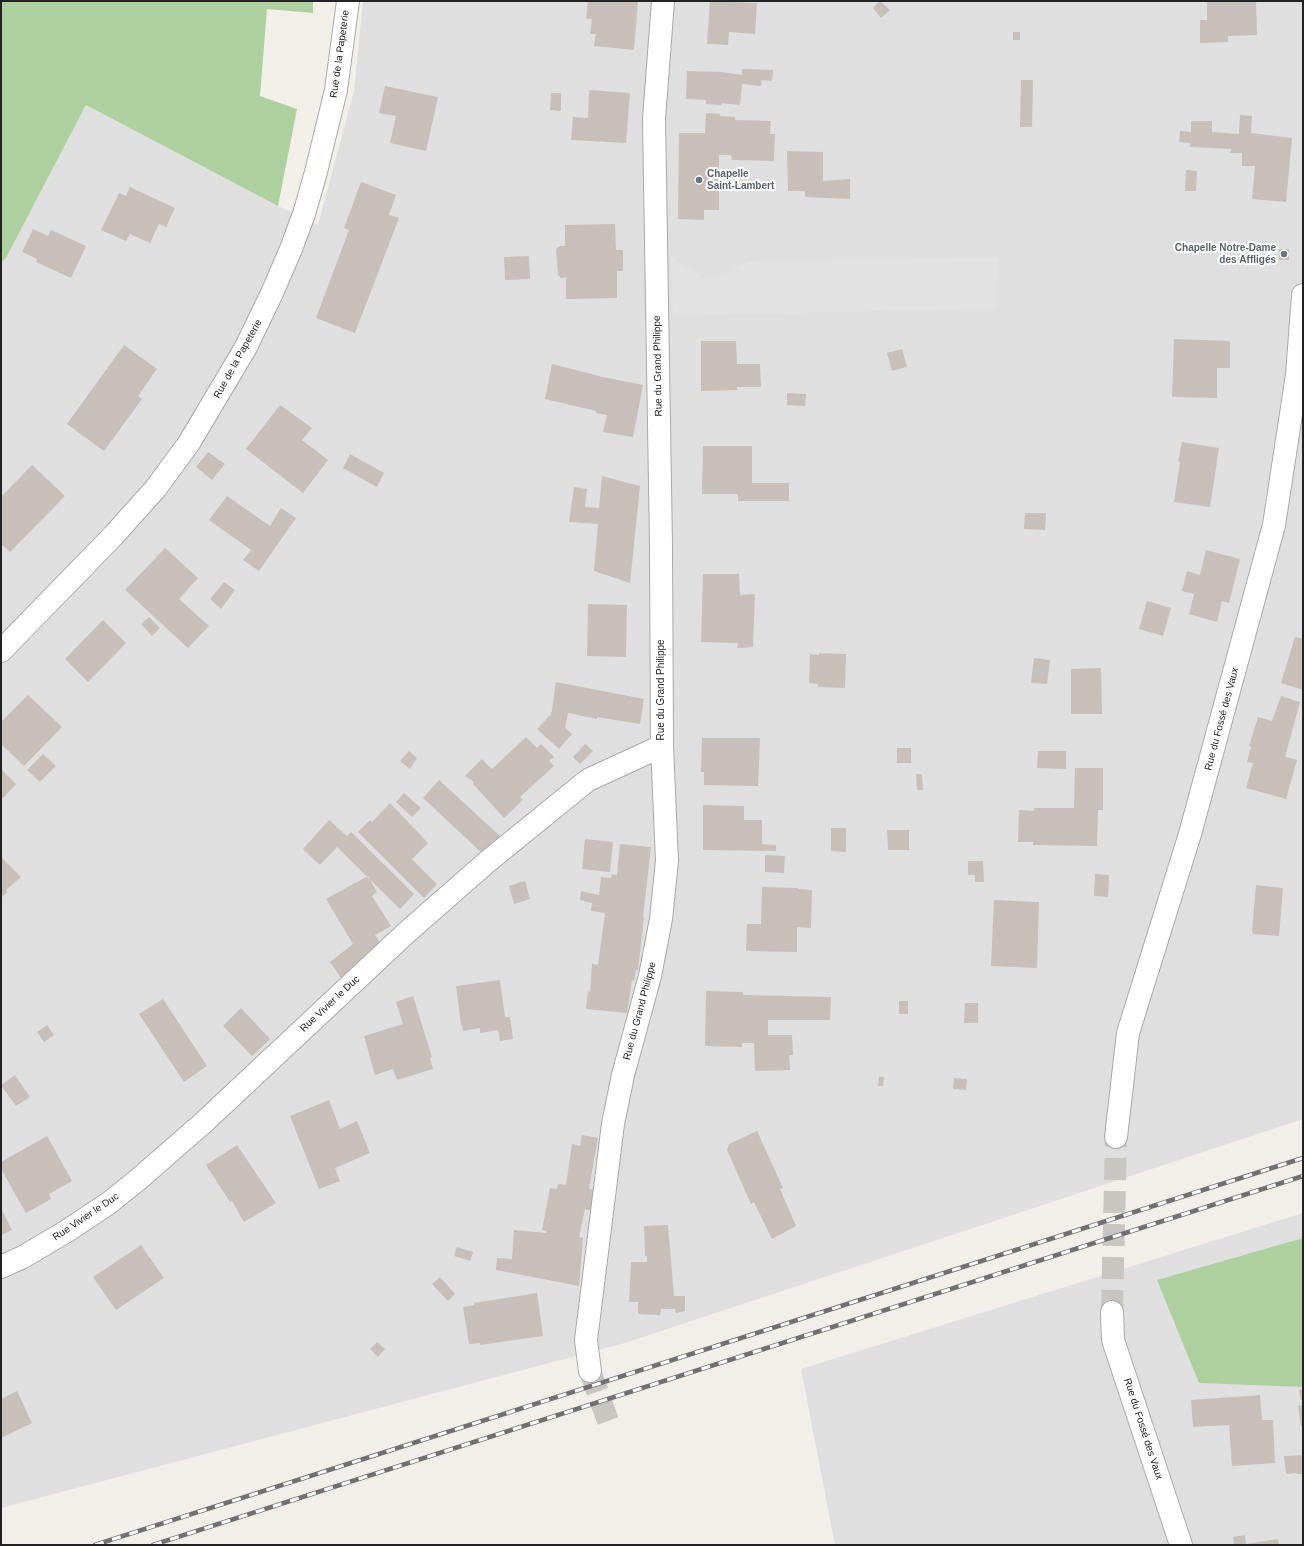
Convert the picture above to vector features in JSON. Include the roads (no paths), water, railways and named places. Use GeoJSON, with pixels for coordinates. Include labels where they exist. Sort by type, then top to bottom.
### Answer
{"type":"FeatureCollection","features":[{"type":"Feature","properties":{"kind":"street","name":"Rue de la Papeterie"},"geometry":{"type":"LineString","coordinates":[[1,651],[113,536],[156,488],[213,405],[246,347],[272,293],[304,214],[336,90],[348,1]]}},
{"type":"Feature","properties":{"kind":"street","name":"Rue du Grand Philippe"},"geometry":{"type":"LineString","coordinates":[[590,1371],[586,1340],[613,1124],[623,1076],[650,976],[661,919],[666,861],[662,746],[660,484],[654,119],[663,1]]}},
{"type":"Feature","properties":{"kind":"street","name":"Rue du Fossé des Vaux"},"geometry":{"type":"LineString","coordinates":[[1116,1138],[1128,1033],[1190,834],[1274,525],[1297,376],[1303,295]]}},
{"type":"Feature","properties":{"kind":"street","name":"Rue Vivier le Duc"},"geometry":{"type":"LineString","coordinates":[[1,1267],[24,1257],[68,1231],[109,1203],[140,1178],[203,1123],[406,933],[487,862],[588,780],[662,746]]}},
{"type":"Feature","properties":{"kind":"street","name":"Rue du Fossé des Vaux"},"geometry":{"type":"LineString","coordinates":[[1112,1312],[1113,1340],[1181,1545]]}},
{"type":"Feature","properties":{"kind":"tunnel"},"geometry":{"type":"LineString","coordinates":[[1112,1312],[1116,1137]]}},
{"type":"Feature","properties":{"kind":"tunnel"},"geometry":{"type":"LineString","coordinates":[[590,1371],[608,1421]]}},
{"type":"Feature","properties":{"kind":"railway"},"geometry":{"type":"LineString","coordinates":[[95,1545],[1303,1158]]}},
{"type":"Feature","properties":{"kind":"railway"},"geometry":{"type":"LineString","coordinates":[[153,1545],[1303,1176]]}},
{"type":"Feature","properties":{"kind":"place","name":"Chapelle Saint-Lambert"},"geometry":{"type":"Point","coordinates":[699,180]}},
{"type":"Feature","properties":{"kind":"place","name":"Chapelle Notre-Dame des Affligés"},"geometry":{"type":"Point","coordinates":[1284,254]}}]}
